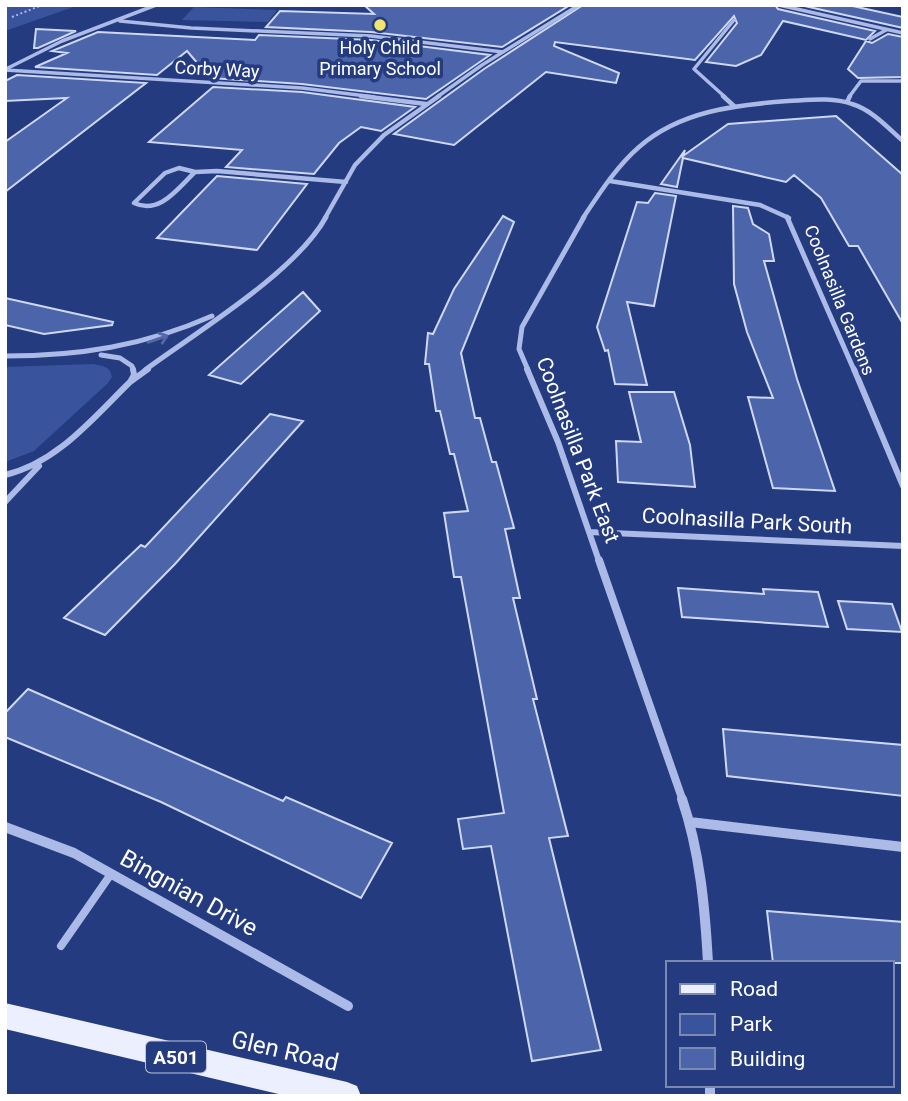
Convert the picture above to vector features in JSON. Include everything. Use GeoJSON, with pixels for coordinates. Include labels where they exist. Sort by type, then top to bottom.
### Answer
{"type":"FeatureCollection","features":[{"type":"Feature","properties":{"kind":"main road","name":"Glen Road"},"geometry":{"type":"LineString","coordinates":[[5,1016],[347,1096]]}},
{"type":"Feature","properties":{"kind":"street"},"geometry":{"type":"LineString","coordinates":[[5,70],[62,41],[156,5]]}},
{"type":"Feature","properties":{"kind":"street"},"geometry":{"type":"LineString","coordinates":[[5,502],[44,460],[130,382],[261,286],[315,237],[355,165],[371,148],[426,104],[579,5]]}},
{"type":"Feature","properties":{"kind":"street"},"geometry":{"type":"LineString","coordinates":[[779,5],[903,33]]}},
{"type":"Feature","properties":{"kind":"street"},"geometry":{"type":"LineString","coordinates":[[734,20],[694,69],[734,106]]}},
{"type":"Feature","properties":{"kind":"street"},"geometry":{"type":"LineString","coordinates":[[120,21],[191,28],[371,36],[503,52]]}},
{"type":"Feature","properties":{"kind":"street"},"geometry":{"type":"LineString","coordinates":[[870,39],[886,30]]}},
{"type":"Feature","properties":{"kind":"street","name":"Corby Way"},"geometry":{"type":"LineString","coordinates":[[5,70],[302,88],[426,104]]}},
{"type":"Feature","properties":{"kind":"street"},"geometry":{"type":"LineString","coordinates":[[903,81],[861,81],[856,84],[847,102],[868,112],[903,141]]}},
{"type":"Feature","properties":{"kind":"street","name":"Coolnasilla Park East"},"geometry":{"type":"LineString","coordinates":[[708,961],[704,898],[690,822],[558,442],[519,349],[522,327],[567,248],[610,181],[635,150],[661,131],[686,118],[734,106],[782,102],[847,102]]}},
{"type":"Feature","properties":{"kind":"street"},"geometry":{"type":"LineString","coordinates":[[195,172],[157,205],[143,207],[134,203],[165,173],[186,168],[195,172],[217,171],[346,182]]}},
{"type":"Feature","properties":{"kind":"street","name":"Coolnasilla Gardens"},"geometry":{"type":"LineString","coordinates":[[610,181],[760,205],[773,208],[791,220],[903,486]]}},
{"type":"Feature","properties":{"kind":"street"},"geometry":{"type":"LineString","coordinates":[[92,354],[159,340],[225,310]]}},
{"type":"Feature","properties":{"kind":"street"},"geometry":{"type":"LineString","coordinates":[[5,356],[111,356],[127,362],[134,370],[130,382]]}},
{"type":"Feature","properties":{"kind":"street"},"geometry":{"type":"LineString","coordinates":[[5,475],[27,470],[44,460]]}},
{"type":"Feature","properties":{"kind":"street","name":"Coolnasilla Park South"},"geometry":{"type":"LineString","coordinates":[[589,532],[663,533],[903,546]]}},
{"type":"Feature","properties":{"kind":"street"},"geometry":{"type":"LineString","coordinates":[[690,822],[903,847]]}},
{"type":"Feature","properties":{"kind":"street","name":"Bingnian Drive"},"geometry":{"type":"LineString","coordinates":[[5,827],[74,853],[348,1006]]}},
{"type":"Feature","properties":{"kind":"lane"},"geometry":{"type":"LineString","coordinates":[[61,946],[111,874]]}},
{"type":"Feature","properties":{"kind":"path"},"geometry":{"type":"LineString","coordinates":[[12,17],[42,5]]}},
{"type":"Feature","properties":{"kind":"green space"},"geometry":{"type":"Polygon","coordinates":[[[5,5],[79,5],[5,31],[5,5]]]}},
{"type":"Feature","properties":{"kind":"green space"},"geometry":{"type":"Polygon","coordinates":[[[194,7],[277,10],[268,22],[182,20],[194,7]]]}},
{"type":"Feature","properties":{"kind":"green space"},"geometry":{"type":"Polygon","coordinates":[[[93,364],[110,371],[112,377],[108,383],[34,451],[5,462],[5,367],[93,364]]]}},
{"type":"Feature","properties":{"kind":"building","name":"Holy Child Primary School"},"geometry":{"type":"Polygon","coordinates":[[[364,5],[570,5],[502,47],[371,32],[266,27],[280,11],[374,14],[364,5]]]}},
{"type":"Feature","properties":{"kind":"building"},"geometry":{"type":"Polygon","coordinates":[[[583,5],[775,5],[778,9],[875,31],[866,40],[783,21],[761,55],[736,66],[706,62],[737,23],[734,16],[695,60],[555,42],[554,46],[619,73],[616,83],[546,72],[454,145],[394,134],[484,69],[583,5]]]}},
{"type":"Feature","properties":{"kind":"building"},"geometry":{"type":"Polygon","coordinates":[[[800,5],[848,5],[903,17],[903,28],[800,5]]]}},
{"type":"Feature","properties":{"kind":"building"},"geometry":{"type":"Polygon","coordinates":[[[36,29],[76,31],[34,48],[36,29]]]}},
{"type":"Feature","properties":{"kind":"building"},"geometry":{"type":"Polygon","coordinates":[[[98,32],[255,40],[259,35],[371,40],[490,55],[426,99],[302,84],[210,78],[187,51],[157,75],[35,67],[67,53],[52,51],[98,32]]]}},
{"type":"Feature","properties":{"kind":"building"},"geometry":{"type":"Polygon","coordinates":[[[888,34],[903,37],[903,77],[858,78],[848,69],[866,41],[872,43],[888,34]]]}},
{"type":"Feature","properties":{"kind":"building"},"geometry":{"type":"Polygon","coordinates":[[[17,75],[146,83],[5,192],[5,142],[67,98],[5,101],[5,81],[17,75]]]}},
{"type":"Feature","properties":{"kind":"building"},"geometry":{"type":"Polygon","coordinates":[[[213,87],[302,92],[415,107],[381,131],[361,127],[339,143],[314,174],[226,167],[242,150],[149,142],[213,87]]]}},
{"type":"Feature","properties":{"kind":"building"},"geometry":{"type":"Polygon","coordinates":[[[836,116],[903,175],[903,324],[858,246],[849,246],[821,198],[794,175],[786,182],[683,158],[677,187],[661,184],[685,150],[683,156],[728,124],[836,116]]]}},
{"type":"Feature","properties":{"kind":"building"},"geometry":{"type":"Polygon","coordinates":[[[217,176],[307,184],[257,250],[157,238],[217,176]]]}},
{"type":"Feature","properties":{"kind":"building"},"geometry":{"type":"Polygon","coordinates":[[[655,193],[676,196],[654,306],[627,302],[647,385],[615,384],[608,350],[605,351],[597,327],[637,202],[648,203],[655,193]]]}},
{"type":"Feature","properties":{"kind":"building"},"geometry":{"type":"Polygon","coordinates":[[[733,206],[748,208],[753,224],[769,234],[774,261],[764,261],[797,379],[835,491],[773,488],[748,397],[773,398],[747,332],[734,284],[733,206]]]}},
{"type":"Feature","properties":{"kind":"building"},"geometry":{"type":"Polygon","coordinates":[[[503,216],[514,222],[461,353],[475,418],[480,418],[492,462],[496,462],[514,528],[505,529],[520,598],[513,598],[537,699],[533,699],[568,836],[549,838],[601,1050],[532,1061],[491,846],[463,849],[458,819],[504,813],[461,577],[454,577],[444,513],[468,511],[454,454],[450,454],[440,411],[436,411],[429,364],[425,364],[428,333],[433,334],[454,289],[503,216]]]}},
{"type":"Feature","properties":{"kind":"building"},"geometry":{"type":"Polygon","coordinates":[[[303,292],[320,311],[241,384],[209,375],[303,292]]]}},
{"type":"Feature","properties":{"kind":"building"},"geometry":{"type":"Polygon","coordinates":[[[5,298],[113,322],[112,325],[44,334],[5,325],[5,298]]]}},
{"type":"Feature","properties":{"kind":"building"},"geometry":{"type":"Polygon","coordinates":[[[629,392],[674,392],[690,445],[695,487],[618,482],[616,441],[641,442],[629,392]]]}},
{"type":"Feature","properties":{"kind":"building"},"geometry":{"type":"Polygon","coordinates":[[[270,414],[303,421],[175,564],[105,635],[64,618],[141,545],[145,547],[270,414]]]}},
{"type":"Feature","properties":{"kind":"building"},"geometry":{"type":"Polygon","coordinates":[[[678,588],[764,594],[763,589],[818,592],[828,627],[682,617],[678,588]]]}},
{"type":"Feature","properties":{"kind":"building"},"geometry":{"type":"Polygon","coordinates":[[[838,601],[892,604],[902,632],[847,629],[838,601]]]}},
{"type":"Feature","properties":{"kind":"building"},"geometry":{"type":"Polygon","coordinates":[[[28,689],[283,801],[286,797],[392,843],[361,898],[161,802],[5,737],[5,713],[28,689]]]}},
{"type":"Feature","properties":{"kind":"building"},"geometry":{"type":"Polygon","coordinates":[[[723,729],[903,745],[903,796],[727,776],[723,729]]]}},
{"type":"Feature","properties":{"kind":"building"},"geometry":{"type":"Polygon","coordinates":[[[767,911],[903,922],[903,963],[773,961],[767,911]]]}},
{"type":"Feature","properties":{"kind":"place","name":"Holy Child Primary School"},"geometry":{"type":"Point","coordinates":[380,25]}}]}
